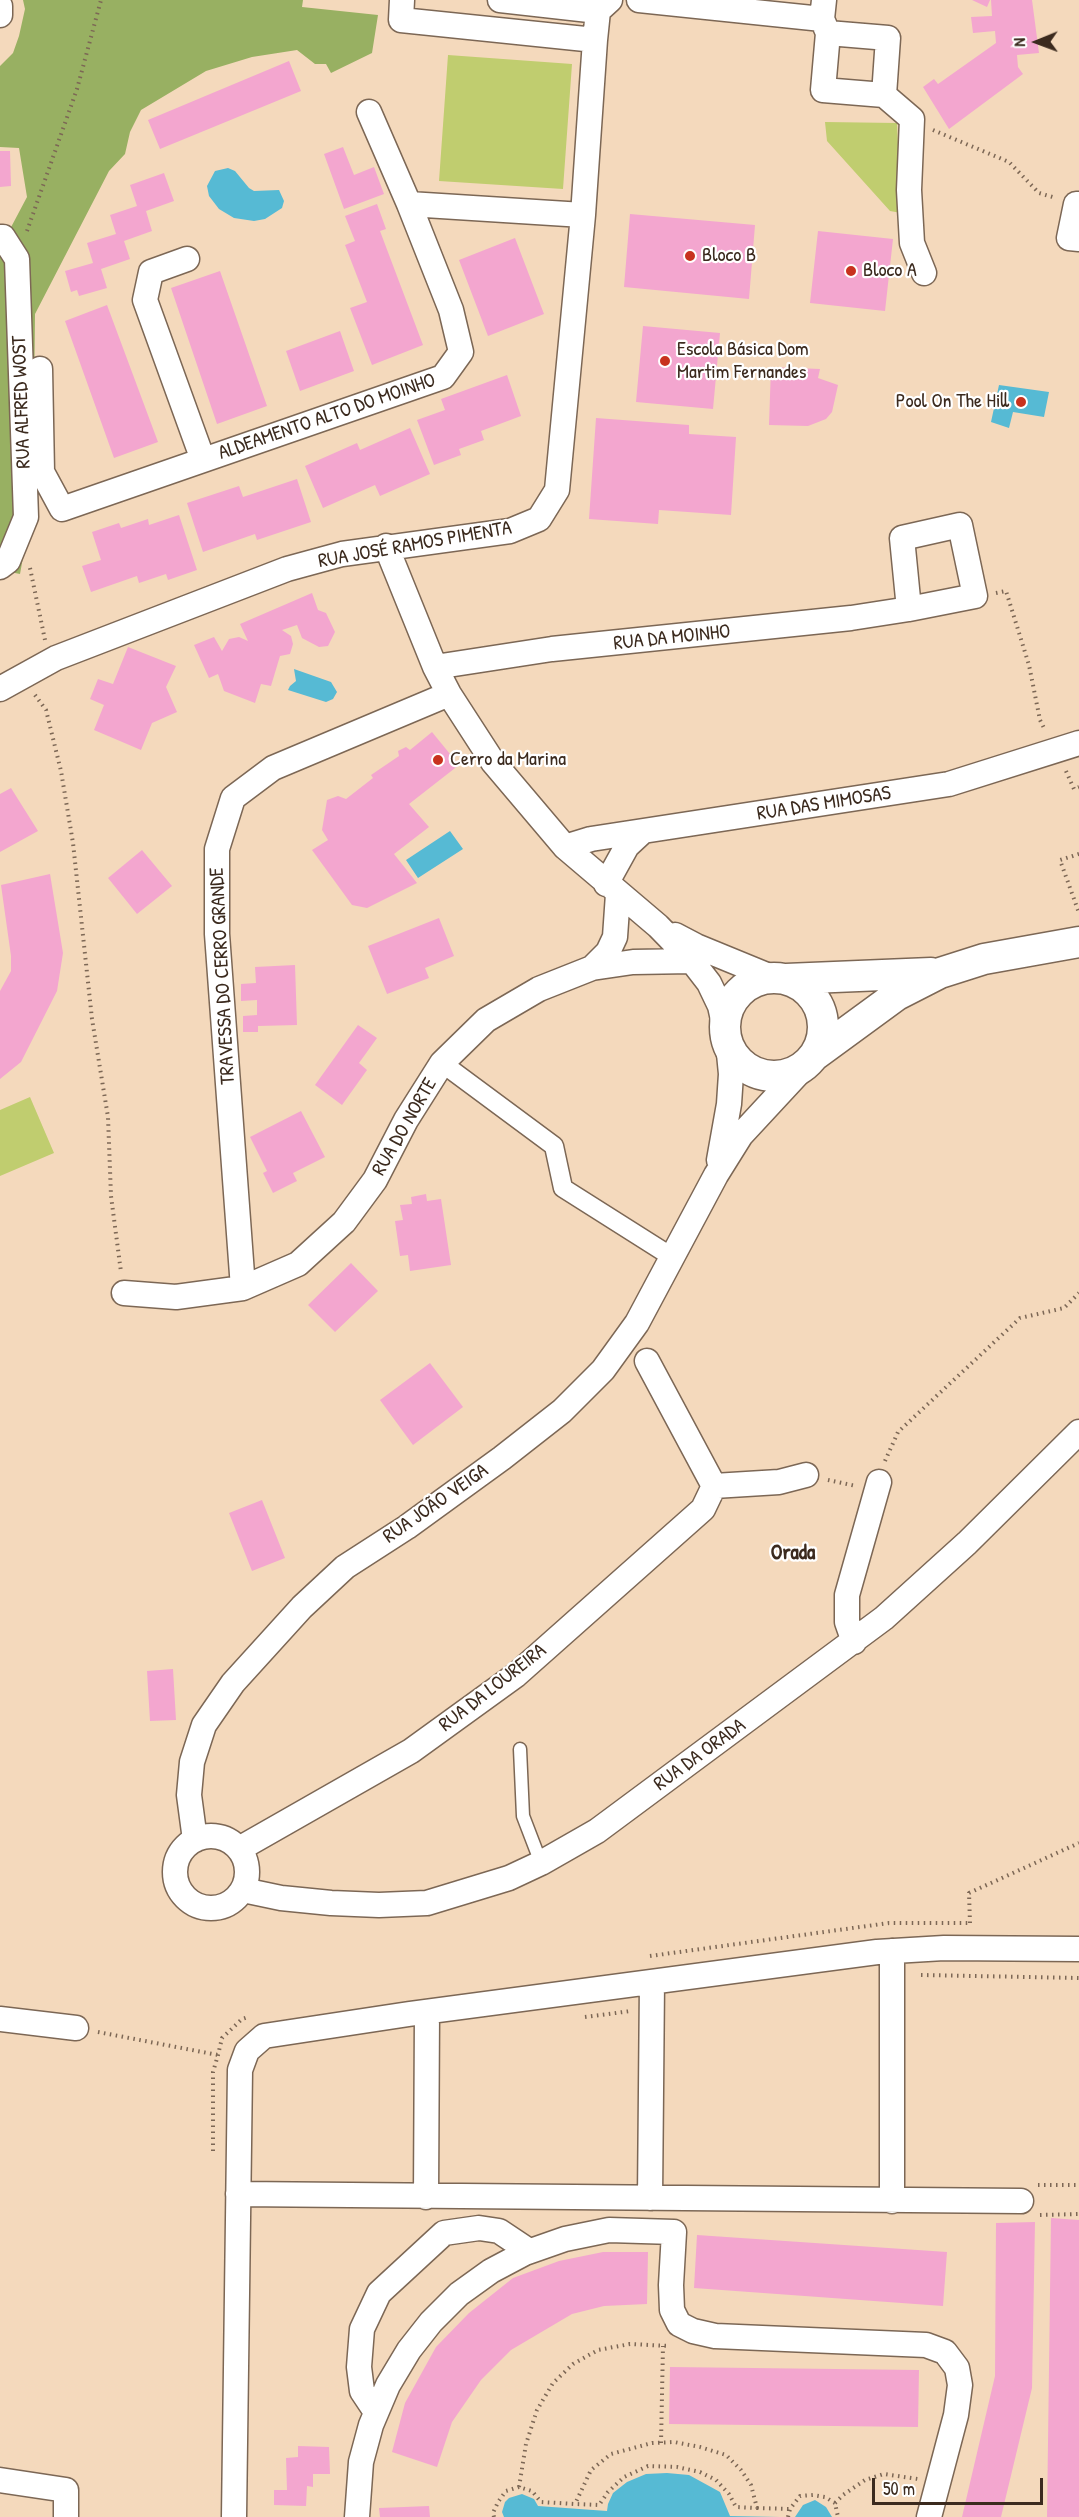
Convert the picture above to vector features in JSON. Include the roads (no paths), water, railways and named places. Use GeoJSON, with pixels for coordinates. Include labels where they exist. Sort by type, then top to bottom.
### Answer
{"type":"FeatureCollection","features":[{"type":"Feature","properties":{"kind":"street"},"geometry":{"type":"LineString","coordinates":[[402,0],[400,20],[595,40]]}},
{"type":"Feature","properties":{"kind":"street"},"geometry":{"type":"LineString","coordinates":[[500,0],[604,5]]}},
{"type":"Feature","properties":{"kind":"street"},"geometry":{"type":"LineString","coordinates":[[639,0],[825,18],[888,38],[884,95]]}},
{"type":"Feature","properties":{"kind":"street","name":"RUA JOSÉ RAMOS PIMENTA"},"geometry":{"type":"LineString","coordinates":[[0,689],[49,661],[287,569],[342,554],[386,546],[510,531],[539,519],[557,490],[583,215],[595,40],[604,5]]}},
{"type":"Feature","properties":{"kind":"street"},"geometry":{"type":"LineString","coordinates":[[0,6],[0,15]]}},
{"type":"Feature","properties":{"kind":"street"},"geometry":{"type":"LineString","coordinates":[[825,18],[823,90],[884,95],[912,119],[909,190],[912,243],[924,273]]}},
{"type":"Feature","properties":{"kind":"street","name":"ALDEAMENTO ALTO DO MOINHO"},"geometry":{"type":"LineString","coordinates":[[40,369],[42,472],[62,509],[443,377],[461,352],[452,310],[410,204],[369,112]]}},
{"type":"Feature","properties":{"kind":"street"},"geometry":{"type":"LineString","coordinates":[[410,204],[583,215]]}},
{"type":"Feature","properties":{"kind":"street"},"geometry":{"type":"LineString","coordinates":[[1078,204],[1069,238],[1079,239]]}},
{"type":"Feature","properties":{"kind":"street","name":"RUA ALFRED WOST"},"geometry":{"type":"LineString","coordinates":[[0,237],[3,237],[17,259],[26,517],[8,561],[0,567]]}},
{"type":"Feature","properties":{"kind":"street","name":"ALDEAMENTO ALTO DO MOINHO"},"geometry":{"type":"LineString","coordinates":[[187,259],[151,272],[145,300],[203,460]]}},
{"type":"Feature","properties":{"kind":"street","name":"RUA DA MOINHO"},"geometry":{"type":"LineString","coordinates":[[435,667],[552,650],[851,618],[909,609],[975,596],[960,525],[902,538],[909,609]]}},
{"type":"Feature","properties":{"kind":"street"},"geometry":{"type":"LineString","coordinates":[[386,546],[435,667],[449,694],[493,762],[565,847],[658,926],[692,961],[709,983],[720,1006],[727,1036],[743,1065],[767,1076],[793,1072],[897,995],[940,973],[984,959],[1079,942]]}},
{"type":"Feature","properties":{"kind":"street","name":"TRAVESSA DO CERRO GRANDE"},"geometry":{"type":"LineString","coordinates":[[243,1288],[217,934],[217,849],[233,798],[273,768],[449,694]]}},
{"type":"Feature","properties":{"kind":"street","name":"RUA DAS MIMOSAS"},"geometry":{"type":"LineString","coordinates":[[565,847],[591,839],[949,784],[1068,747]]}},
{"type":"Feature","properties":{"kind":"street"},"geometry":{"type":"LineString","coordinates":[[592,968],[608,952],[615,937],[612,889],[621,855],[641,833]]}},
{"type":"Feature","properties":{"kind":"street"},"geometry":{"type":"LineString","coordinates":[[658,926],[696,946],[800,985],[812,996],[820,1009],[822,1033],[810,1060]]}},
{"type":"Feature","properties":{"kind":"street","name":"RUA DO NORTE"},"geometry":{"type":"LineString","coordinates":[[124,1293],[176,1297],[243,1288],[298,1264],[344,1222],[375,1180],[406,1120],[442,1064],[486,1020],[539,989],[592,968],[633,962],[692,961]]}},
{"type":"Feature","properties":{"kind":"street"},"geometry":{"type":"LineString","coordinates":[[717,1175],[729,1104],[731,1074],[727,1013],[734,999],[745,987],[759,980],[940,973]]}},
{"type":"Feature","properties":{"kind":"street","name":"RUA JOÃO VEIGA"},"geometry":{"type":"LineString","coordinates":[[195,1840],[189,1795],[192,1762],[204,1725],[233,1683],[302,1607],[345,1567],[407,1527],[562,1411],[603,1370],[637,1323],[741,1135],[810,1060]]}},
{"type":"Feature","properties":{"kind":"street"},"geometry":{"type":"LineString","coordinates":[[442,1064],[554,1146],[563,1188],[672,1257]]}},
{"type":"Feature","properties":{"kind":"street"},"geometry":{"type":"LineString","coordinates":[[647,1361],[714,1486],[779,1482],[806,1475]]}},
{"type":"Feature","properties":{"kind":"street","name":"RUA DA ORADA"},"geometry":{"type":"LineString","coordinates":[[243,1890],[281,1898],[331,1903],[379,1905],[427,1903],[509,1878],[541,1863],[597,1831],[884,1618],[967,1543],[1079,1431]]}},
{"type":"Feature","properties":{"kind":"street","name":"RUA DA LOUREIRA"},"geometry":{"type":"LineString","coordinates":[[239,1850],[411,1751],[516,1675],[703,1509],[714,1486]]}},
{"type":"Feature","properties":{"kind":"street"},"geometry":{"type":"LineString","coordinates":[[854,1641],[847,1622],[847,1595],[878,1487]]}},
{"type":"Feature","properties":{"kind":"street"},"geometry":{"type":"LineString","coordinates":[[214,1836],[232,1843],[239,1850],[247,1869],[243,1890],[228,1904],[208,1908],[198,1906],[182,1894],[177,1884],[176,1864],[180,1854],[195,1840],[214,1836]]}},
{"type":"Feature","properties":{"kind":"street"},"geometry":{"type":"LineString","coordinates":[[234,2517],[240,2070],[247,2051],[264,2036],[286,2031],[892,1951],[944,1948],[1079,1949]]}},
{"type":"Feature","properties":{"kind":"street"},"geometry":{"type":"LineString","coordinates":[[892,1951],[892,2201]]}},
{"type":"Feature","properties":{"kind":"street"},"geometry":{"type":"LineString","coordinates":[[650,2198],[652,1982]]}},
{"type":"Feature","properties":{"kind":"street"},"geometry":{"type":"LineString","coordinates":[[426,2197],[427,2012]]}},
{"type":"Feature","properties":{"kind":"street"},"geometry":{"type":"LineString","coordinates":[[0,2019],[76,2028]]}},
{"type":"Feature","properties":{"kind":"street"},"geometry":{"type":"LineString","coordinates":[[238,2194],[892,2201],[1028,2200]]}},
{"type":"Feature","properties":{"kind":"street"},"geometry":{"type":"LineString","coordinates":[[376,2412],[362,2391],[358,2367],[362,2329],[379,2293],[444,2233],[479,2228],[499,2231],[529,2251]]}},
{"type":"Feature","properties":{"kind":"street"},"geometry":{"type":"LineString","coordinates":[[357,2517],[361,2462],[376,2412],[399,2368],[430,2322],[459,2294],[491,2271],[529,2251],[565,2239],[609,2230],[674,2232],[672,2310],[679,2324],[693,2331],[715,2336],[926,2345],[945,2352],[957,2368],[960,2385],[956,2415],[929,2517]]}},
{"type":"Feature","properties":{"kind":"street"},"geometry":{"type":"LineString","coordinates":[[0,2480],[66,2490],[66,2517]]}},
{"type":"Feature","properties":{"kind":"lane"},"geometry":{"type":"LineString","coordinates":[[520,1749],[523,1816],[541,1863]]}},
{"type":"Feature","properties":{"kind":"water"},"geometry":{"type":"Polygon","coordinates":[[[228,168],[235,171],[254,191],[279,190],[284,201],[282,208],[265,219],[254,221],[234,218],[219,209],[209,196],[207,186],[215,171],[228,168]]]}},
{"type":"Feature","properties":{"kind":"water","name":"Pool On The Hill"},"geometry":{"type":"Polygon","coordinates":[[[999,385],[1049,392],[1044,417],[1013,412],[1009,428],[991,422],[999,385]]]}},
{"type":"Feature","properties":{"kind":"water"},"geometry":{"type":"Polygon","coordinates":[[[294,669],[331,682],[337,692],[333,699],[326,702],[288,690],[296,681],[294,669]]]}},
{"type":"Feature","properties":{"kind":"water"},"geometry":{"type":"Polygon","coordinates":[[[450,831],[463,849],[418,878],[406,860],[450,831]]]}},
{"type":"Feature","properties":{"kind":"water"},"geometry":{"type":"Polygon","coordinates":[[[646,2474],[689,2475],[720,2492],[730,2516],[780,2517],[504,2517],[502,2512],[509,2498],[522,2494],[534,2499],[538,2506],[607,2511],[613,2493],[627,2482],[646,2474]]]}},
{"type":"Feature","properties":{"kind":"water"},"geometry":{"type":"Polygon","coordinates":[[[815,2500],[826,2507],[832,2517],[795,2517],[803,2505],[815,2500]]]}},
{"type":"Feature","properties":{"kind":"place","name":"Bloco B"},"geometry":{"type":"Point","coordinates":[690,256]}},
{"type":"Feature","properties":{"kind":"place","name":"Bloco A"},"geometry":{"type":"Point","coordinates":[851,271]}},
{"type":"Feature","properties":{"kind":"place","name":"Escola Básica Dom Martim Fernandes"},"geometry":{"type":"Point","coordinates":[665,361]}},
{"type":"Feature","properties":{"kind":"place","name":"Pool On The Hill"},"geometry":{"type":"Point","coordinates":[1021,402]}},
{"type":"Feature","properties":{"kind":"place","name":"Cerro da Marina"},"geometry":{"type":"Point","coordinates":[438,760]}},
{"type":"Feature","properties":{"kind":"district","name":"Orada"},"geometry":{"type":"Point","coordinates":[793,1553]}}]}
